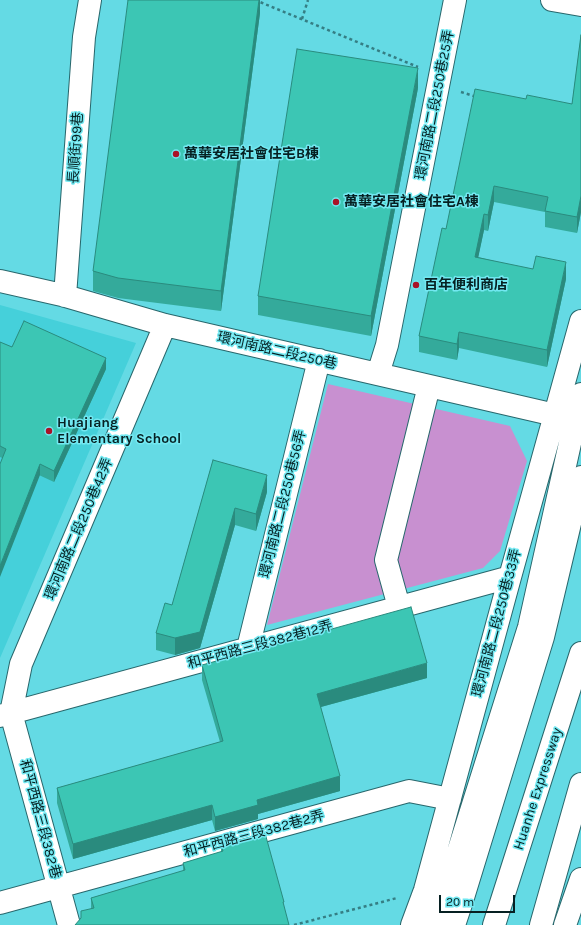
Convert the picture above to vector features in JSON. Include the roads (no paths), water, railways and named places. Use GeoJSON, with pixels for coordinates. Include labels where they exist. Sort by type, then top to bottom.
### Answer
{"type":"FeatureCollection","features":[{"type":"Feature","properties":{"kind":"main road","name":"長順街99巷"},"geometry":{"type":"LineString","coordinates":[[65,296],[84,37],[90,0]]}},
{"type":"Feature","properties":{"kind":"main road","name":"環河南路二段250巷25弄"},"geometry":{"type":"LineString","coordinates":[[378,374],[387,345],[455,0]]}},
{"type":"Feature","properties":{"kind":"main road"},"geometry":{"type":"LineString","coordinates":[[552,0],[581,6]]}},
{"type":"Feature","properties":{"kind":"main road","name":"環河南路二段250巷"},"geometry":{"type":"LineString","coordinates":[[0,281],[65,296],[165,325],[555,415]]}},
{"type":"Feature","properties":{"kind":"main road","name":"環河南路二段250巷33弄"},"geometry":{"type":"LineString","coordinates":[[412,925],[443,898],[450,798],[581,321]]}},
{"type":"Feature","properties":{"kind":"main road","name":"環河南路二段250巷42弄"},"geometry":{"type":"LineString","coordinates":[[6,714],[21,664],[165,325]]}},
{"type":"Feature","properties":{"kind":"main road","name":"環河南路二段250巷56弄"},"geometry":{"type":"LineString","coordinates":[[248,648],[319,360]]}},
{"type":"Feature","properties":{"kind":"main road"},"geometry":{"type":"LineString","coordinates":[[399,607],[386,560],[429,386]]}},
{"type":"Feature","properties":{"kind":"main road"},"geometry":{"type":"LineString","coordinates":[[454,925],[443,898],[529,627],[581,394]]}},
{"type":"Feature","properties":{"kind":"main road"},"geometry":{"type":"LineString","coordinates":[[432,925],[543,637],[581,476]]}},
{"type":"Feature","properties":{"kind":"main road","name":"和平西路三段382巷12弄"},"geometry":{"type":"LineString","coordinates":[[6,714],[510,577]]}},
{"type":"Feature","properties":{"kind":"main road","name":"Huanhe Expressway"},"geometry":{"type":"LineString","coordinates":[[494,925],[581,653]]}},
{"type":"Feature","properties":{"kind":"main road","name":"和平西路三段382巷"},"geometry":{"type":"LineString","coordinates":[[6,714],[69,925]]}},
{"type":"Feature","properties":{"kind":"main road"},"geometry":{"type":"LineString","coordinates":[[541,925],[581,784]]}},
{"type":"Feature","properties":{"kind":"main road","name":"和平西路三段382巷2弄"},"geometry":{"type":"LineString","coordinates":[[0,903],[409,791],[450,798]]}},
{"type":"Feature","properties":{"kind":"main road"},"geometry":{"type":"LineString","coordinates":[[565,925],[581,879]]}},
{"type":"Feature","properties":{"kind":"place","name":"萬華安居社會住宅B棟"},"geometry":{"type":"Point","coordinates":[176,154]}},
{"type":"Feature","properties":{"kind":"place","name":"萬華安居社會住宅A棟"},"geometry":{"type":"Point","coordinates":[336,202]}},
{"type":"Feature","properties":{"kind":"place","name":"百年便利商店"},"geometry":{"type":"Point","coordinates":[416,285]}},
{"type":"Feature","properties":{"kind":"place","name":"Huajiang Elementary School"},"geometry":{"type":"Point","coordinates":[49,431]}}]}
